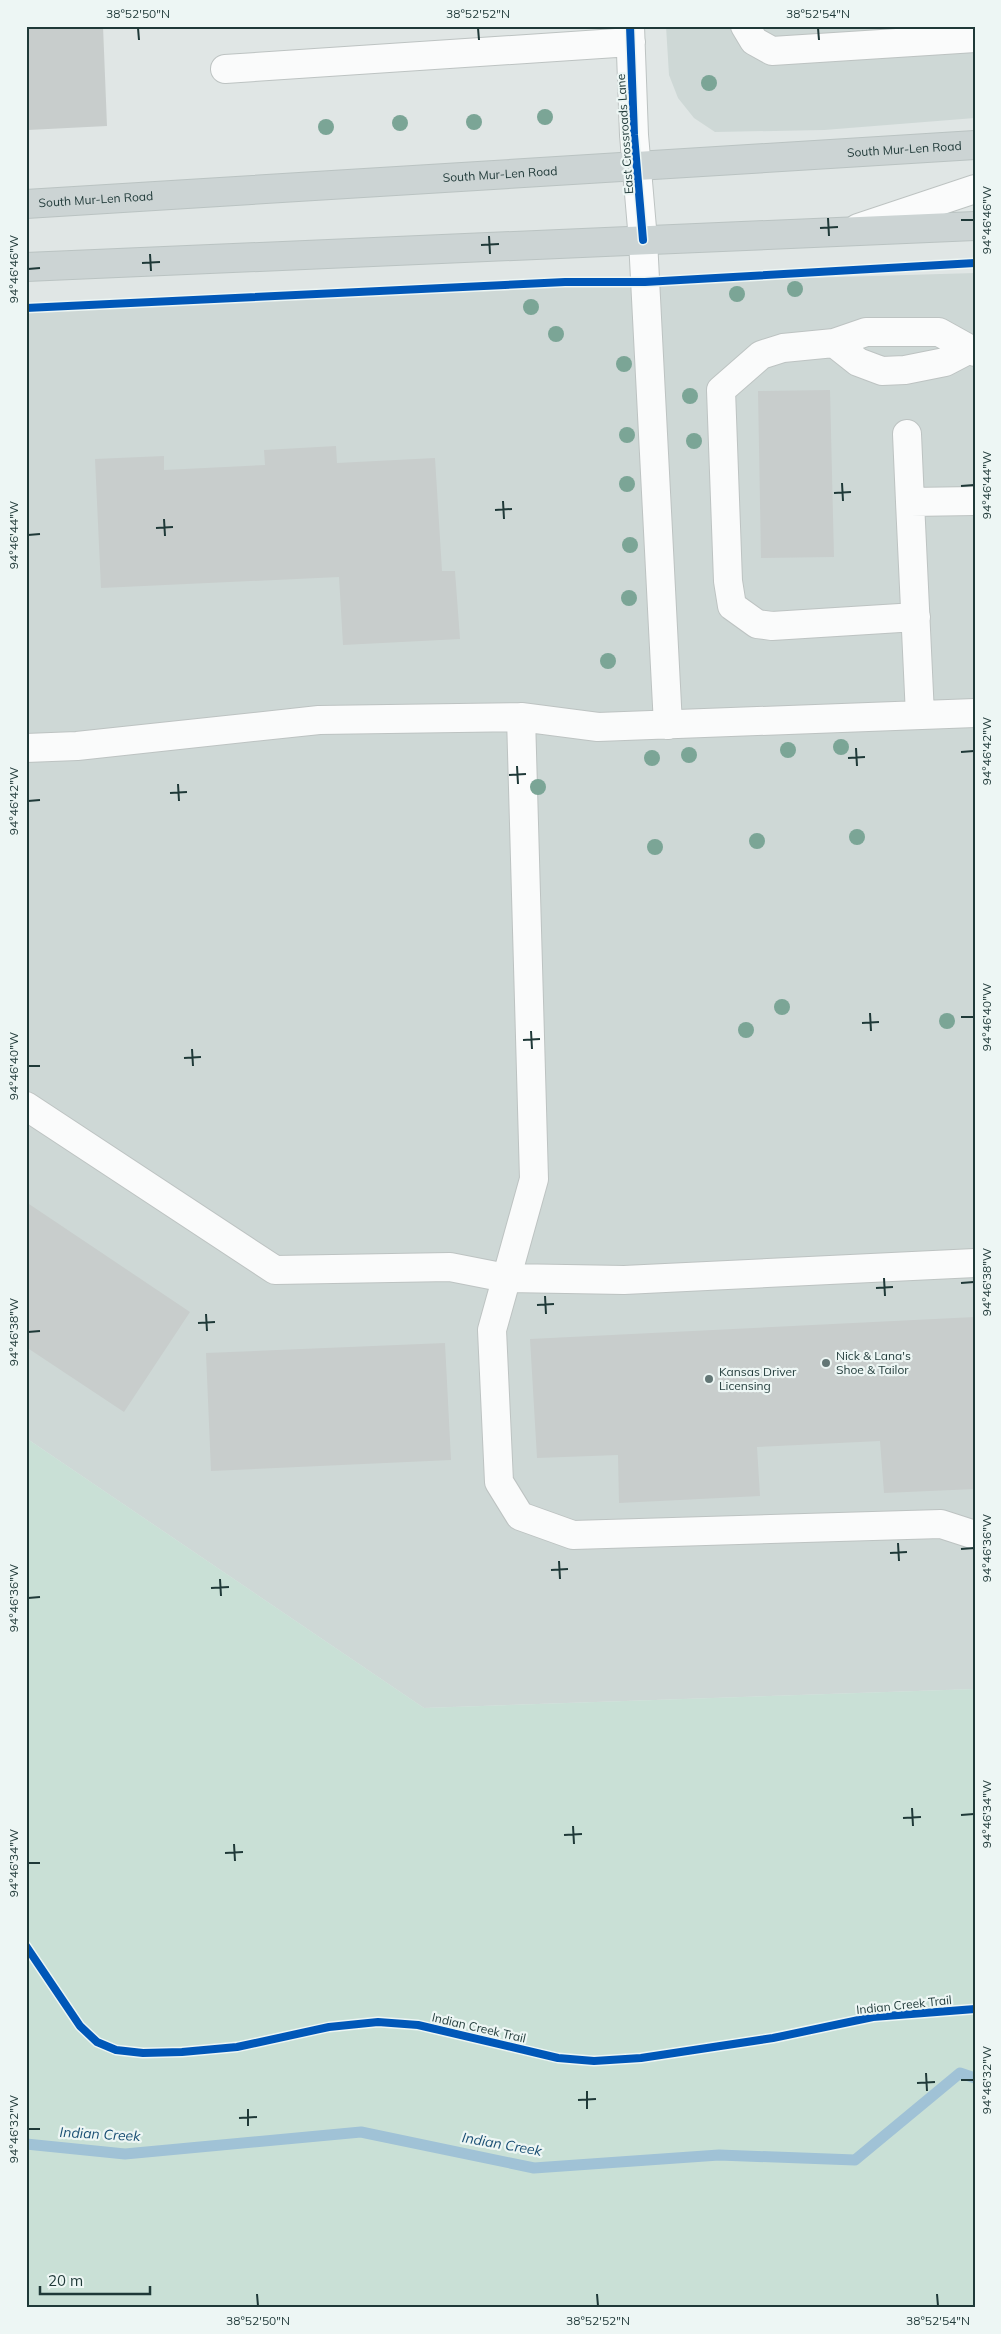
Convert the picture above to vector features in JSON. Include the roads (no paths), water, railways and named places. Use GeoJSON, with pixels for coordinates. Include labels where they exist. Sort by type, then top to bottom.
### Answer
{"type":"FeatureCollection","features":[{"type":"Feature","properties":{"kind":"main road","name":"South Mur-Len Road"},"geometry":{"type":"LineString","coordinates":[[26,204],[975,145]]}},
{"type":"Feature","properties":{"kind":"main road"},"geometry":{"type":"LineString","coordinates":[[26,267],[975,226]]}},
{"type":"Feature","properties":{"kind":"street"},"geometry":{"type":"LineString","coordinates":[[745,26],[754,41],[772,51],[975,38]]}},
{"type":"Feature","properties":{"kind":"street"},"geometry":{"type":"LineString","coordinates":[[225,69],[631,34]]}},
{"type":"Feature","properties":{"kind":"street","name":"East Crossroads Lane"},"geometry":{"type":"LineString","coordinates":[[631,34],[634,135],[643,240],[668,725]]}},
{"type":"Feature","properties":{"kind":"street"},"geometry":{"type":"LineString","coordinates":[[847,231],[975,189]]}},
{"type":"Feature","properties":{"kind":"street"},"geometry":{"type":"LineString","coordinates":[[916,617],[772,626],[757,624],[732,606],[728,581],[721,390],[761,355],[783,348],[834,343],[866,332],[938,332],[972,350]]}},
{"type":"Feature","properties":{"kind":"street"},"geometry":{"type":"LineString","coordinates":[[834,343],[858,362],[882,371],[905,370],[945,362],[972,350]]}},
{"type":"Feature","properties":{"kind":"street"},"geometry":{"type":"LineString","coordinates":[[907,434],[920,715]]}},
{"type":"Feature","properties":{"kind":"street"},"geometry":{"type":"LineString","coordinates":[[910,502],[975,501]]}},
{"type":"Feature","properties":{"kind":"street"},"geometry":{"type":"LineString","coordinates":[[26,748],[77,746],[319,720],[521,718],[598,727],[975,713]]}},
{"type":"Feature","properties":{"kind":"street"},"geometry":{"type":"LineString","coordinates":[[521,718],[534,1179],[492,1330],[499,1482],[520,1516],[573,1534],[941,1524],[975,1535]]}},
{"type":"Feature","properties":{"kind":"street"},"geometry":{"type":"LineString","coordinates":[[26,1106],[275,1270],[450,1268],[506,1278],[624,1280],[975,1263]]}},
{"type":"Feature","properties":{"kind":"waterway","name":"Indian Creek"},"geometry":{"type":"LineString","coordinates":[[26,2144],[125,2154],[361,2132],[534,2168],[719,2155],[855,2160],[960,2073],[975,2078]]}},
{"type":"Feature","properties":{"kind":"place","name":"Nick & Lana's Shoe & Tailor"},"geometry":{"type":"Point","coordinates":[826,1363]}},
{"type":"Feature","properties":{"kind":"place","name":"Kansas Driver Licensing"},"geometry":{"type":"Point","coordinates":[709,1379]}}]}
